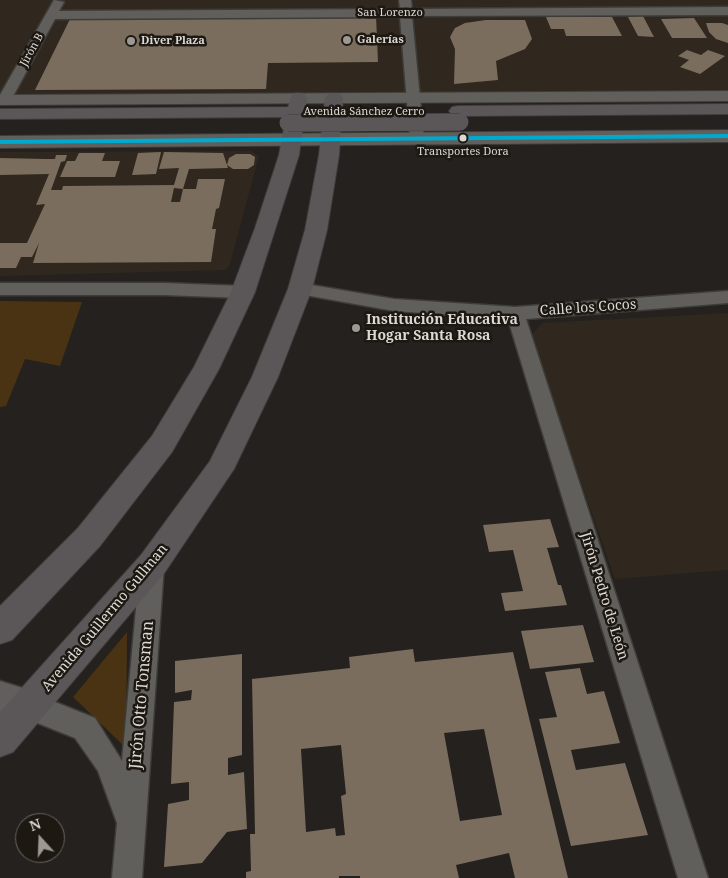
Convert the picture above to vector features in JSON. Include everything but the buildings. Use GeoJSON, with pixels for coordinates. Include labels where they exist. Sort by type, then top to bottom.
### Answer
{"type":"FeatureCollection","features":[{"type":"Feature","properties":{"kind":"main road","name":"Avenida Sánchez Cerro"},"geometry":{"type":"LineString","coordinates":[[0,142],[292,118],[334,98],[728,96]]}},
{"type":"Feature","properties":{"kind":"main road","name":"Avenida Guillermo Gullman"},"geometry":{"type":"LineString","coordinates":[[0,739],[15,702],[152,565],[220,469],[265,377],[300,289],[316,230],[330,139],[334,98]]}},
{"type":"Feature","properties":{"kind":"main road","name":"Avenida Sánchez Cerro"},"geometry":{"type":"LineString","coordinates":[[1,105],[292,118],[330,139],[728,136]]}},
{"type":"Feature","properties":{"kind":"main road","name":"Avenida Sánchez Cerro"},"geometry":{"type":"LineString","coordinates":[[0,125],[728,109]]}},
{"type":"Feature","properties":{"kind":"main road","name":"Avenida Sánchez Cerro"},"geometry":{"type":"LineString","coordinates":[[459,116],[728,120]]}},
{"type":"Feature","properties":{"kind":"main road"},"geometry":{"type":"LineString","coordinates":[[0,629],[89,537],[162,444],[206,369],[242,292],[266,228],[292,118]]}},
{"type":"Feature","properties":{"kind":"street","name":"Jirón B"},"geometry":{"type":"LineString","coordinates":[[1,105],[60,0]]}},
{"type":"Feature","properties":{"kind":"street"},"geometry":{"type":"LineString","coordinates":[[225,14],[228,0]]}},
{"type":"Feature","properties":{"kind":"street","name":"San Lorenzo"},"geometry":{"type":"LineString","coordinates":[[52,15],[225,14],[405,6],[728,11]]}},
{"type":"Feature","properties":{"kind":"street"},"geometry":{"type":"LineString","coordinates":[[405,6],[417,139]]}},
{"type":"Feature","properties":{"kind":"street"},"geometry":{"type":"LineString","coordinates":[[0,289],[164,289],[242,292]]}},
{"type":"Feature","properties":{"kind":"street","name":"Calle los Cocos"},"geometry":{"type":"LineString","coordinates":[[300,289],[394,305],[515,313],[728,297]]}},
{"type":"Feature","properties":{"kind":"street","name":"Jirón Pedro de León"},"geometry":{"type":"LineString","coordinates":[[515,313],[693,878]]}},
{"type":"Feature","properties":{"kind":"street","name":"Jirón Otto Tonsman"},"geometry":{"type":"LineString","coordinates":[[127,878],[152,565]]}},
{"type":"Feature","properties":{"kind":"street","name":"Jirón Otto Tonsman"},"geometry":{"type":"LineString","coordinates":[[15,702],[85,728],[109,764],[132,824]]}},
{"type":"Feature","properties":{"kind":"shaded area"},"geometry":{"type":"Polygon","coordinates":[[[0,0],[728,0],[728,100],[0,96],[0,0]]]}},
{"type":"Feature","properties":{"kind":"shaded area"},"geometry":{"type":"Polygon","coordinates":[[[251,151],[259,156],[229,267],[225,270],[0,276],[0,152],[251,151]]]}},
{"type":"Feature","properties":{"kind":"shaded area"},"geometry":{"type":"Polygon","coordinates":[[[0,301],[82,302],[60,366],[25,359],[6,406],[0,407],[0,301]]]}},
{"type":"Feature","properties":{"kind":"shaded area"},"geometry":{"type":"Polygon","coordinates":[[[728,313],[728,570],[615,579],[530,337],[542,323],[728,313]]]}},
{"type":"Feature","properties":{"kind":"shaded area"},"geometry":{"type":"Polygon","coordinates":[[[127,632],[126,748],[73,697],[127,632]]]}},
{"type":"Feature","properties":{"kind":"transit line"},"geometry":{"type":"LineString","coordinates":[[0,142],[728,136]]}},
{"type":"Feature","properties":{"kind":"place","name":"Galerías"},"geometry":{"type":"Point","coordinates":[347,40]}},
{"type":"Feature","properties":{"kind":"place","name":"Diver Plaza"},"geometry":{"type":"Point","coordinates":[131,41]}},
{"type":"Feature","properties":{"kind":"place","name":"Transportes Dora"},"geometry":{"type":"Point","coordinates":[463,138]}},
{"type":"Feature","properties":{"kind":"place","name":"Institución Educativa Hogar Santa Rosa"},"geometry":{"type":"Point","coordinates":[356,328]}}]}
